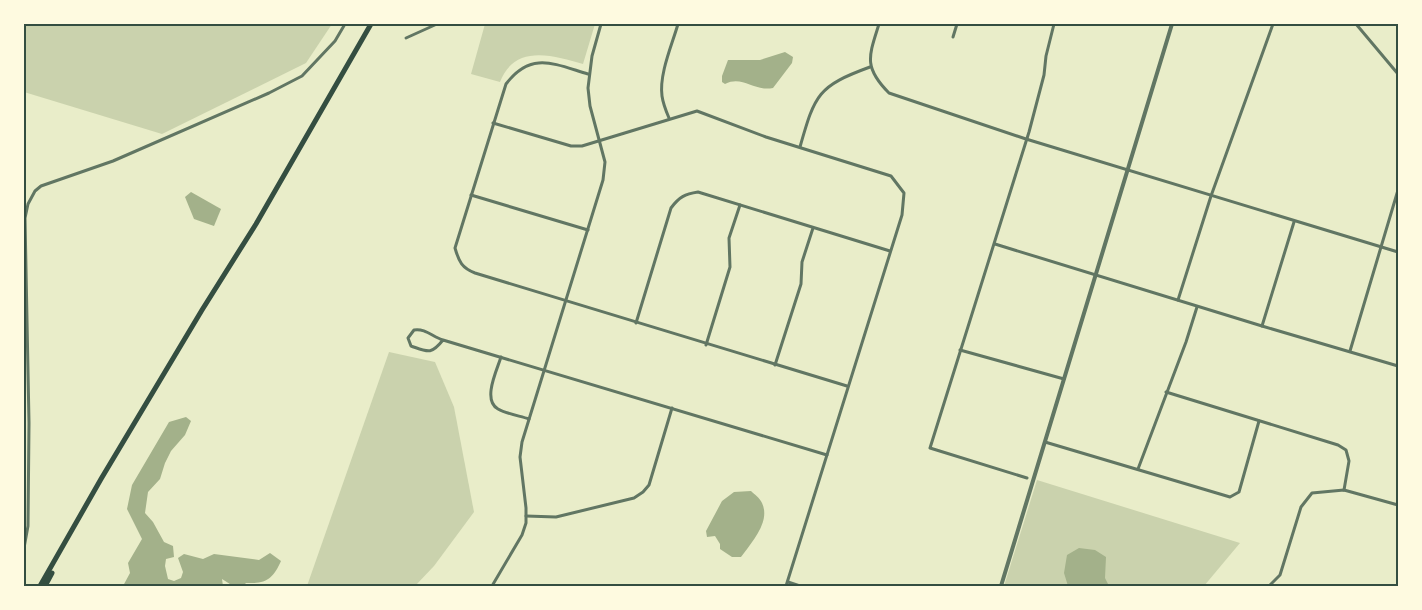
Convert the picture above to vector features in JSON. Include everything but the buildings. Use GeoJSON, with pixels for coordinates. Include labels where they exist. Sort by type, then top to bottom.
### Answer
{"type":"FeatureCollection","features":[{"type":"Feature","properties":{"kind":"main road"},"geometry":{"type":"LineString","coordinates":[[40,586],[202,310],[256,224],[371,24]]}},
{"type":"Feature","properties":{"kind":"main road"},"geometry":{"type":"LineString","coordinates":[[45,586],[63,548]]}},
{"type":"Feature","properties":{"kind":"street"},"geometry":{"type":"LineString","coordinates":[[24,548],[28,526],[29,423],[25,218],[28,204],[35,191],[52,182],[113,161],[269,93],[302,76],[335,41],[346,24]]}},
{"type":"Feature","properties":{"kind":"street"},"geometry":{"type":"LineString","coordinates":[[406,38],[437,24]]}},
{"type":"Feature","properties":{"kind":"street"},"geometry":{"type":"LineString","coordinates":[[492,586],[522,535],[526,516],[520,457],[529,420],[603,180],[604,162],[590,106],[588,74],[601,24]]}},
{"type":"Feature","properties":{"kind":"street"},"geometry":{"type":"LineString","coordinates":[[669,118],[662,98],[661,87],[678,24]]}},
{"type":"Feature","properties":{"kind":"street"},"geometry":{"type":"LineString","coordinates":[[880,24],[871,54],[870,68],[879,83],[889,93],[1128,171],[1398,252]]}},
{"type":"Feature","properties":{"kind":"street"},"geometry":{"type":"LineString","coordinates":[[953,37],[957,24]]}},
{"type":"Feature","properties":{"kind":"street"},"geometry":{"type":"LineString","coordinates":[[1027,478],[930,448],[995,244],[1026,139],[1044,75],[1046,56],[1054,24]]}},
{"type":"Feature","properties":{"kind":"street"},"geometry":{"type":"LineString","coordinates":[[1001,586],[1172,24]]}},
{"type":"Feature","properties":{"kind":"street"},"geometry":{"type":"LineString","coordinates":[[1178,300],[1211,196],[1273,24]]}},
{"type":"Feature","properties":{"kind":"street"},"geometry":{"type":"LineString","coordinates":[[1356,24],[1398,74]]}},
{"type":"Feature","properties":{"kind":"street"},"geometry":{"type":"LineString","coordinates":[[588,74],[550,63],[536,62],[514,72],[506,84],[455,248],[459,262],[466,269],[475,273],[847,386]]}},
{"type":"Feature","properties":{"kind":"street"},"geometry":{"type":"LineString","coordinates":[[800,147],[810,113],[820,95],[831,84],[846,76],[870,68]]}},
{"type":"Feature","properties":{"kind":"street"},"geometry":{"type":"LineString","coordinates":[[493,123],[571,146],[582,146],[697,110],[766,138],[891,176],[904,193],[902,215],[847,386],[787,584],[800,586]]}},
{"type":"Feature","properties":{"kind":"street"},"geometry":{"type":"LineString","coordinates":[[1350,351],[1398,190]]}},
{"type":"Feature","properties":{"kind":"street"},"geometry":{"type":"LineString","coordinates":[[636,322],[671,208],[678,199],[687,193],[698,192],[890,251]]}},
{"type":"Feature","properties":{"kind":"street"},"geometry":{"type":"LineString","coordinates":[[471,194],[588,230]]}},
{"type":"Feature","properties":{"kind":"street"},"geometry":{"type":"LineString","coordinates":[[706,344],[730,267],[729,238],[740,205]]}},
{"type":"Feature","properties":{"kind":"street"},"geometry":{"type":"LineString","coordinates":[[1262,326],[1294,222]]}},
{"type":"Feature","properties":{"kind":"street"},"geometry":{"type":"LineString","coordinates":[[775,365],[801,284],[802,262],[813,228]]}},
{"type":"Feature","properties":{"kind":"street"},"geometry":{"type":"LineString","coordinates":[[995,244],[1197,307],[1398,366]]}},
{"type":"Feature","properties":{"kind":"street"},"geometry":{"type":"LineString","coordinates":[[1138,469],[1189,334],[1197,307]]}},
{"type":"Feature","properties":{"kind":"street"},"geometry":{"type":"LineString","coordinates":[[443,340],[434,351],[429,352],[410,346],[408,338],[414,330],[418,329],[443,340],[827,455]]}},
{"type":"Feature","properties":{"kind":"street"},"geometry":{"type":"LineString","coordinates":[[960,350],[1064,379]]}},
{"type":"Feature","properties":{"kind":"street"},"geometry":{"type":"LineString","coordinates":[[501,357],[490,398],[498,409],[529,420]]}},
{"type":"Feature","properties":{"kind":"street"},"geometry":{"type":"LineString","coordinates":[[1166,392],[1338,445],[1346,450],[1349,461],[1344,490]]}},
{"type":"Feature","properties":{"kind":"street"},"geometry":{"type":"LineString","coordinates":[[526,516],[556,517],[634,498],[643,492],[649,485],[672,408]]}},
{"type":"Feature","properties":{"kind":"street"},"geometry":{"type":"LineString","coordinates":[[1045,442],[1230,497],[1239,492],[1258,421]]}},
{"type":"Feature","properties":{"kind":"street"},"geometry":{"type":"LineString","coordinates":[[1269,586],[1280,575],[1301,507],[1312,493],[1344,490],[1398,505]]}},
{"type":"Feature","properties":{"kind":"shaded area"},"geometry":{"type":"Polygon","coordinates":[[[24,24],[332,24],[306,63],[162,134],[24,92],[24,24]]]}},
{"type":"Feature","properties":{"kind":"shaded area"},"geometry":{"type":"Polygon","coordinates":[[[485,24],[595,24],[583,64],[548,56],[536,55],[525,57],[515,62],[507,70],[500,82],[471,74],[485,24]]]}},
{"type":"Feature","properties":{"kind":"shaded area"},"geometry":{"type":"Polygon","coordinates":[[[785,52],[793,57],[792,63],[773,88],[760,88],[737,81],[725,84],[722,82],[722,76],[728,60],[760,60],[785,52]]]}},
{"type":"Feature","properties":{"kind":"shaded area"},"geometry":{"type":"Polygon","coordinates":[[[191,192],[221,209],[214,226],[194,219],[185,197],[191,192]]]}},
{"type":"Feature","properties":{"kind":"shaded area"},"geometry":{"type":"Polygon","coordinates":[[[389,352],[435,362],[454,407],[474,512],[434,566],[415,586],[307,586],[389,352]]]}},
{"type":"Feature","properties":{"kind":"shaded area"},"geometry":{"type":"Polygon","coordinates":[[[186,417],[191,421],[185,435],[171,451],[160,479],[148,492],[145,513],[153,522],[164,542],[173,546],[174,557],[166,559],[165,566],[168,579],[174,581],[181,578],[183,572],[178,558],[184,554],[203,559],[214,554],[259,560],[270,553],[281,561],[272,576],[264,581],[246,583],[243,586],[233,586],[222,579],[223,586],[123,586],[130,573],[128,563],[142,539],[127,509],[132,485],[169,422],[186,417]]]}},
{"type":"Feature","properties":{"kind":"shaded area"},"geometry":{"type":"Polygon","coordinates":[[[1037,480],[1240,543],[1204,586],[1004,586],[1037,480]]]}},
{"type":"Feature","properties":{"kind":"shaded area"},"geometry":{"type":"Polygon","coordinates":[[[751,491],[762,503],[764,517],[762,525],[741,557],[732,557],[720,549],[720,544],[715,536],[707,537],[706,531],[722,501],[734,492],[751,491]]]}},
{"type":"Feature","properties":{"kind":"shaded area"},"geometry":{"type":"Polygon","coordinates":[[[1079,548],[1095,550],[1106,557],[1105,578],[1109,586],[1068,586],[1064,573],[1067,555],[1079,548]]]}}]}
